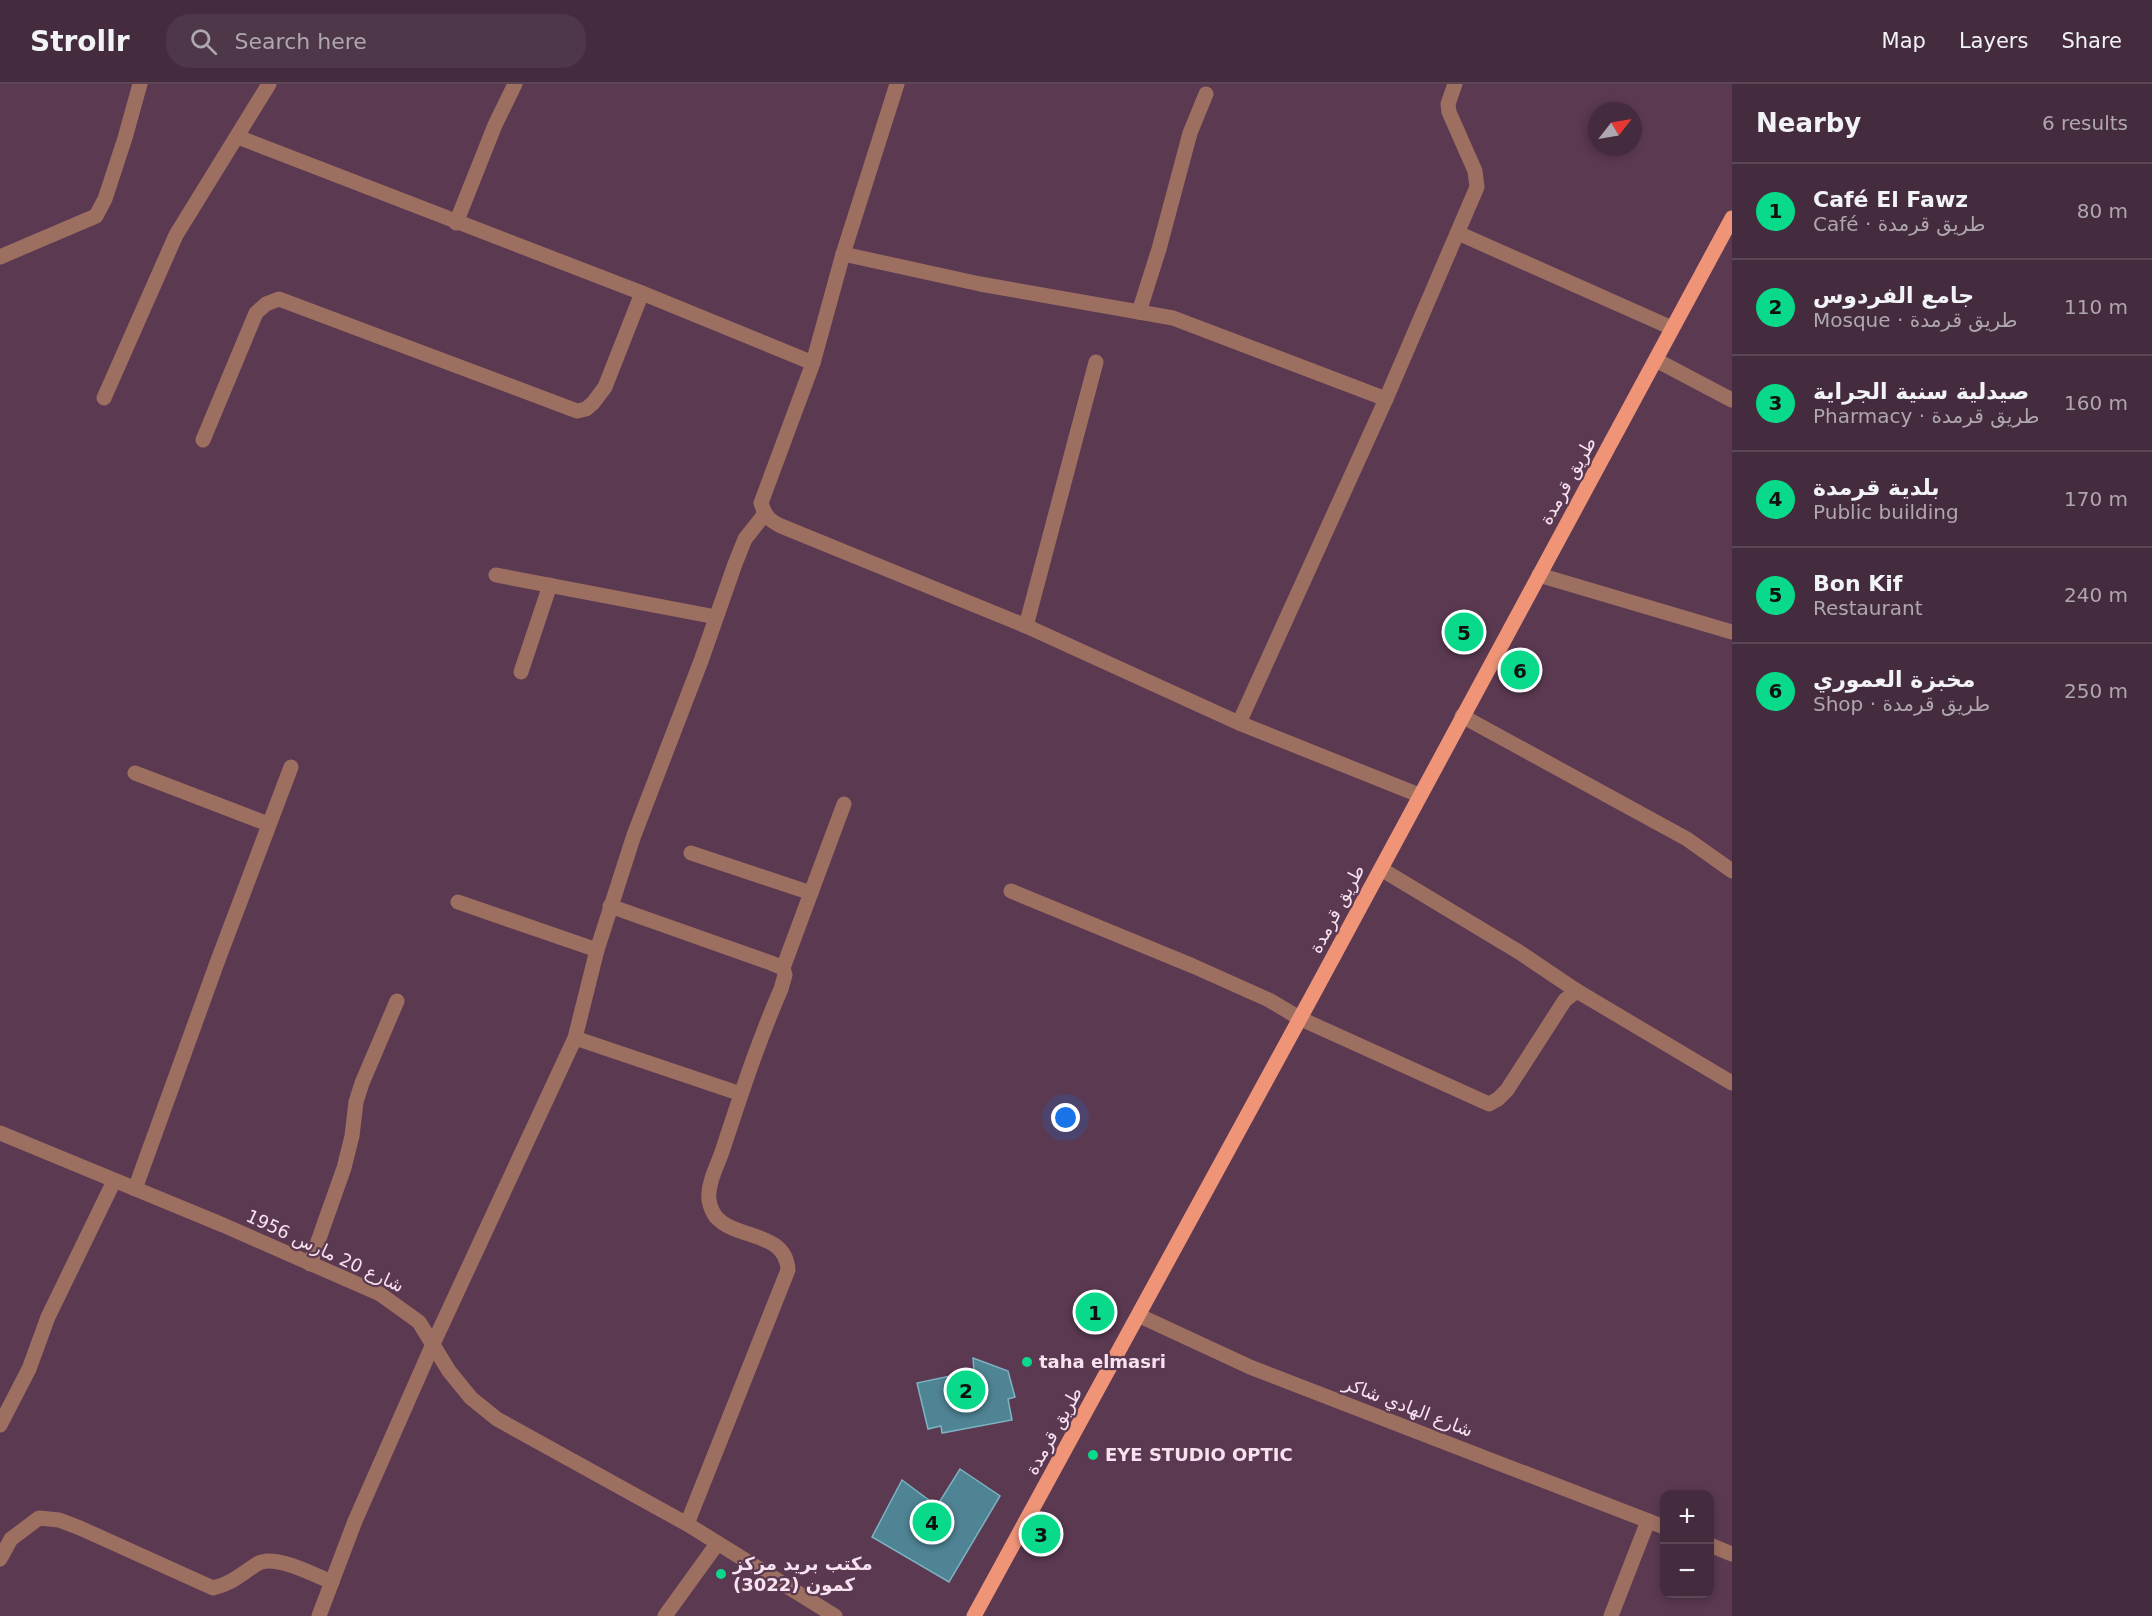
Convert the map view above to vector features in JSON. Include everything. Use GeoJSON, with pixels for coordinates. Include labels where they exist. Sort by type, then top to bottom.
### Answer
{"type":"FeatureCollection","features":[{"type":"Feature","properties":{"kind":"main road","name":"طريق قرمدة"},"geometry":{"type":"LineString","coordinates":[[974,1616],[1140,1316],[1732,218]]}},
{"type":"Feature","properties":{"kind":"street"},"geometry":{"type":"LineString","coordinates":[[0,257],[96,216],[108,189],[140,84]]}},
{"type":"Feature","properties":{"kind":"street"},"geometry":{"type":"LineString","coordinates":[[104,398],[176,235],[269,84]]}},
{"type":"Feature","properties":{"kind":"street"},"geometry":{"type":"LineString","coordinates":[[456,223],[495,125],[515,84]]}},
{"type":"Feature","properties":{"kind":"street"},"geometry":{"type":"LineString","coordinates":[[897,84],[843,254],[813,363],[761,503],[764,515],[781,526],[1026,626],[1239,723],[1419,795]]}},
{"type":"Feature","properties":{"kind":"street"},"geometry":{"type":"LineString","coordinates":[[1239,723],[1386,399],[1477,187],[1474,171],[1449,112],[1448,104],[1455,84]]}},
{"type":"Feature","properties":{"kind":"street"},"geometry":{"type":"LineString","coordinates":[[1139,312],[1159,249],[1190,133],[1206,94]]}},
{"type":"Feature","properties":{"kind":"street"},"geometry":{"type":"LineString","coordinates":[[238,137],[642,293],[813,363]]}},
{"type":"Feature","properties":{"kind":"street"},"geometry":{"type":"LineString","coordinates":[[1458,234],[1672,328]]}},
{"type":"Feature","properties":{"kind":"street"},"geometry":{"type":"LineString","coordinates":[[843,254],[980,284],[1173,318],[1386,399]]}},
{"type":"Feature","properties":{"kind":"street"},"geometry":{"type":"LineString","coordinates":[[202,440],[256,313],[266,304],[279,299],[578,411],[593,404],[605,387],[642,293]]}},
{"type":"Feature","properties":{"kind":"street"},"geometry":{"type":"LineString","coordinates":[[1656,360],[1732,400]]}},
{"type":"Feature","properties":{"kind":"street"},"geometry":{"type":"LineString","coordinates":[[1026,626],[1096,362]]}},
{"type":"Feature","properties":{"kind":"street"},"geometry":{"type":"LineString","coordinates":[[319,1616],[355,1521],[433,1344],[575,1038],[597,950],[634,835],[745,539],[764,515]]}},
{"type":"Feature","properties":{"kind":"street"},"geometry":{"type":"LineString","coordinates":[[496,575],[716,616]]}},
{"type":"Feature","properties":{"kind":"street"},"geometry":{"type":"LineString","coordinates":[[1539,575],[1732,632]]}},
{"type":"Feature","properties":{"kind":"street"},"geometry":{"type":"LineString","coordinates":[[521,672],[550,585]]}},
{"type":"Feature","properties":{"kind":"street"},"geometry":{"type":"LineString","coordinates":[[1462,716],[1687,839],[1732,871]]}},
{"type":"Feature","properties":{"kind":"street"},"geometry":{"type":"LineString","coordinates":[[135,1189],[268,824],[291,767]]}},
{"type":"Feature","properties":{"kind":"street"},"geometry":{"type":"LineString","coordinates":[[135,773],[268,824]]}},
{"type":"Feature","properties":{"kind":"street"},"geometry":{"type":"LineString","coordinates":[[687,1524],[788,1270],[788,1258],[781,1249],[724,1223],[712,1211],[709,1199],[715,1172],[741,1094],[784,981],[783,968],[844,804]]}},
{"type":"Feature","properties":{"kind":"street"},"geometry":{"type":"LineString","coordinates":[[691,853],[811,893]]}},
{"type":"Feature","properties":{"kind":"street"},"geometry":{"type":"LineString","coordinates":[[1381,869],[1520,952],[1577,991],[1732,1083]]}},
{"type":"Feature","properties":{"kind":"street"},"geometry":{"type":"LineString","coordinates":[[1011,891],[1193,966],[1269,1000],[1301,1019],[1489,1104],[1498,1099],[1506,1090],[1565,1000],[1577,991]]}},
{"type":"Feature","properties":{"kind":"street"},"geometry":{"type":"LineString","coordinates":[[458,902],[597,950]]}},
{"type":"Feature","properties":{"kind":"street"},"geometry":{"type":"LineString","coordinates":[[610,906],[783,968]]}},
{"type":"Feature","properties":{"kind":"street"},"geometry":{"type":"LineString","coordinates":[[310,1264],[344,1168],[352,1136],[356,1102],[362,1083],[397,1001]]}},
{"type":"Feature","properties":{"kind":"street"},"geometry":{"type":"LineString","coordinates":[[575,1038],[741,1094]]}},
{"type":"Feature","properties":{"kind":"street","name":"شارع 20 مارس 1956"},"geometry":{"type":"LineString","coordinates":[[0,1133],[223,1225],[380,1294],[419,1322],[449,1371],[471,1398],[497,1419],[687,1524],[835,1616]]}},
{"type":"Feature","properties":{"kind":"street"},"geometry":{"type":"LineString","coordinates":[[0,1425],[30,1369],[39,1340],[56,1300],[114,1181]]}},
{"type":"Feature","properties":{"kind":"street","name":"شارع الهادي شاكر"},"geometry":{"type":"LineString","coordinates":[[1140,1316],[1250,1367],[1660,1525]]}},
{"type":"Feature","properties":{"kind":"street"},"geometry":{"type":"LineString","coordinates":[[0,1559],[11,1539],[39,1518],[58,1520],[80,1528],[213,1588],[229,1584],[260,1562],[274,1559],[332,1582]]}},
{"type":"Feature","properties":{"kind":"street"},"geometry":{"type":"LineString","coordinates":[[1611,1616],[1648,1521]]}},
{"type":"Feature","properties":{"kind":"street"},"geometry":{"type":"LineString","coordinates":[[1714,1547],[1728,1553],[1732,1536]]}},
{"type":"Feature","properties":{"kind":"street"},"geometry":{"type":"LineString","coordinates":[[665,1616],[717,1544]]}},
{"type":"Feature","properties":{"kind":"building"},"geometry":{"type":"Polygon","coordinates":[[[973,1358],[1008,1371],[1015,1397],[1008,1399],[1012,1420],[942,1433],[941,1426],[928,1429],[917,1383],[974,1371],[973,1358]]]}},
{"type":"Feature","properties":{"kind":"building"},"geometry":{"type":"Polygon","coordinates":[[[960,1469],[1000,1496],[949,1582],[872,1537],[902,1480],[937,1506],[960,1469]]]}},
{"type":"Feature","properties":{"kind":"place","name":"Bon Kif"},"geometry":{"type":"Point","coordinates":[1464,632]}},
{"type":"Feature","properties":{"kind":"place","name":"مخبزة العموري"},"geometry":{"type":"Point","coordinates":[1520,670]}},
{"type":"Feature","properties":{"kind":"place","name":"Café El Fawz"},"geometry":{"type":"Point","coordinates":[1095,1312]}},
{"type":"Feature","properties":{"kind":"place","name":"taha elmasri"},"geometry":{"type":"Point","coordinates":[1027,1362]}},
{"type":"Feature","properties":{"kind":"place","name":"جامع الفردوس"},"geometry":{"type":"Point","coordinates":[966,1390]}},
{"type":"Feature","properties":{"kind":"place","name":"EYE STUDIO OPTIC"},"geometry":{"type":"Point","coordinates":[1093,1455]}},
{"type":"Feature","properties":{"kind":"place","name":"بلدية قرمدة"},"geometry":{"type":"Point","coordinates":[932,1522]}},
{"type":"Feature","properties":{"kind":"place","name":"صيدلية سنية الجراية"},"geometry":{"type":"Point","coordinates":[1041,1534]}},
{"type":"Feature","properties":{"kind":"place","name":"مكتب بريد مركز كمون (3022)"},"geometry":{"type":"Point","coordinates":[721,1574]}}]}
